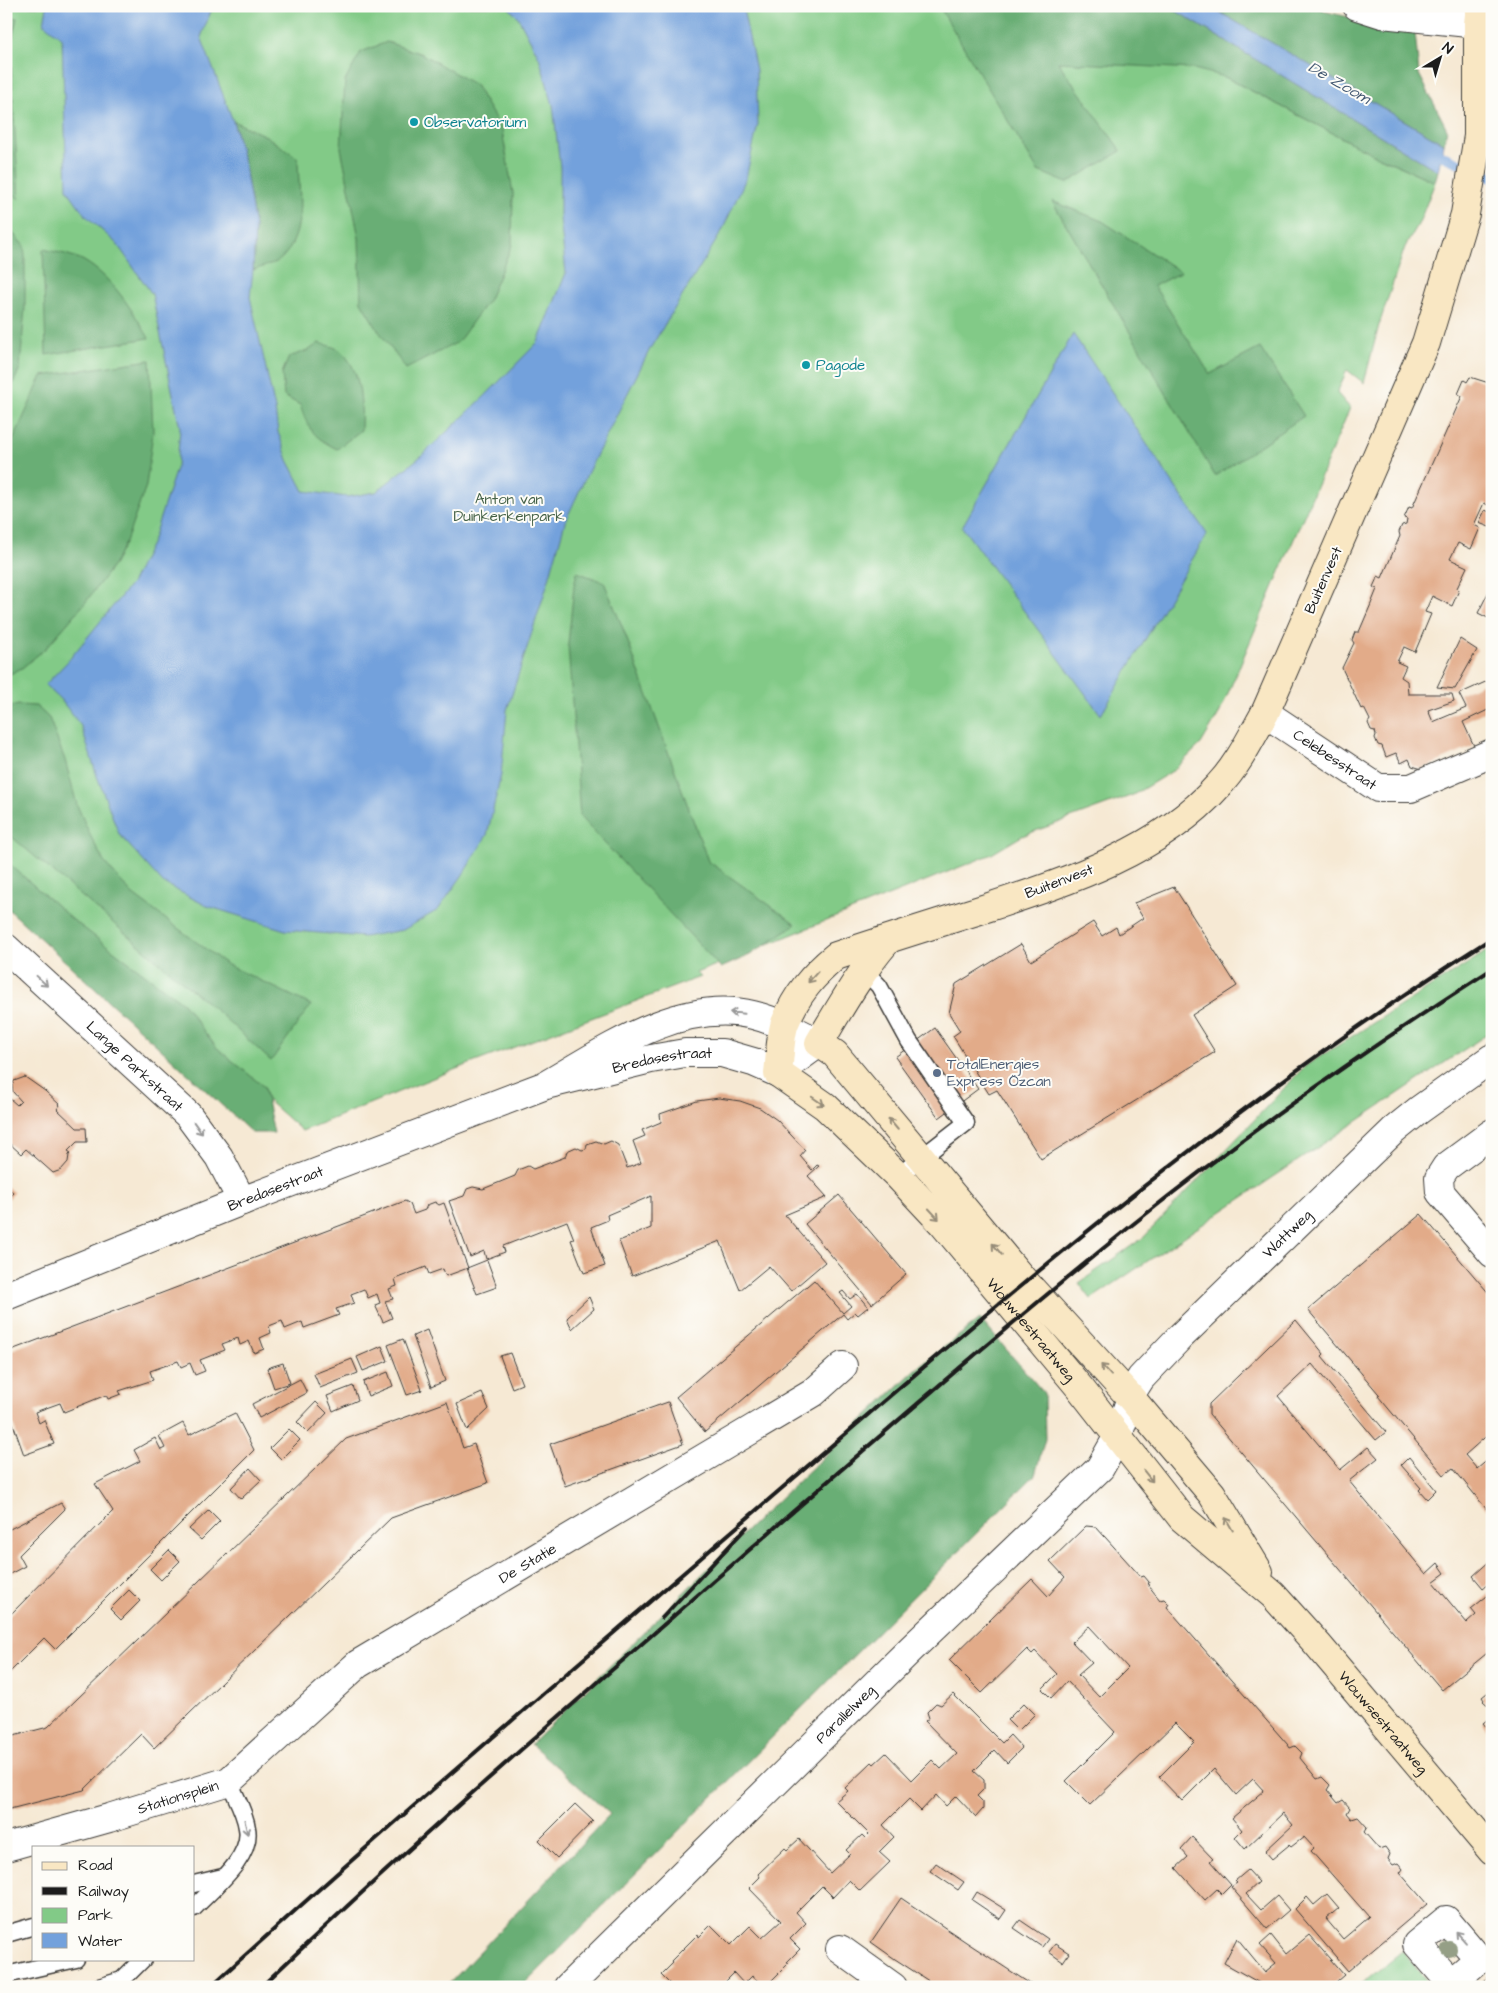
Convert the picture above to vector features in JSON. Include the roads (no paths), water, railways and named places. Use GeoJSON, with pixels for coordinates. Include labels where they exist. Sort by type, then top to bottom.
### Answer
{"type":"FeatureCollection","features":[{"type":"Feature","properties":{"kind":"main road","name":"Buitenvest"},"geometry":{"type":"LineString","coordinates":[[778,1073],[784,1024],[816,972],[836,956],[855,961],[886,940],[1041,890],[1132,852],[1168,830],[1198,806],[1219,786],[1234,765],[1265,713],[1426,343],[1465,214],[1478,136],[1479,15]]}},
{"type":"Feature","properties":{"kind":"main road"},"geometry":{"type":"LineString","coordinates":[[819,1043],[855,961]]}},
{"type":"Feature","properties":{"kind":"main road","name":"Wouwsestraatweg"},"geometry":{"type":"LineString","coordinates":[[819,1043],[835,1054],[1025,1282],[1131,1398],[1212,1494],[1273,1595]]}},
{"type":"Feature","properties":{"kind":"main road","name":"Wouwsestraatweg"},"geometry":{"type":"LineString","coordinates":[[778,1073],[825,1106],[898,1176],[986,1274],[1080,1388],[1117,1438],[1182,1518],[1273,1595],[1318,1645],[1492,1851]]}},
{"type":"Feature","properties":{"kind":"street"},"geometry":{"type":"LineString","coordinates":[[1357,6],[1382,14],[1428,19],[1479,15]]}},
{"type":"Feature","properties":{"kind":"street","name":"Celebesstraat"},"geometry":{"type":"LineString","coordinates":[[1265,713],[1378,788],[1411,788],[1492,753]]}},
{"type":"Feature","properties":{"kind":"street","name":"Lange Parkstraat"},"geometry":{"type":"LineString","coordinates":[[6,948],[188,1115],[218,1156],[242,1201]]}},
{"type":"Feature","properties":{"kind":"street","name":"Bredasestraat"},"geometry":{"type":"LineString","coordinates":[[546,1085],[624,1040],[666,1022],[699,1014],[727,1012],[751,1014],[784,1024],[819,1043]]}},
{"type":"Feature","properties":{"kind":"street"},"geometry":{"type":"LineString","coordinates":[[778,1073],[819,1043]]}},
{"type":"Feature","properties":{"kind":"street","name":"Bredasestraat"},"geometry":{"type":"LineString","coordinates":[[6,1296],[242,1201],[546,1085],[651,1059],[685,1053],[722,1053],[753,1062],[778,1073]]}},
{"type":"Feature","properties":{"kind":"street","name":"Wattweg"},"geometry":{"type":"LineString","coordinates":[[1117,1438],[1137,1383],[1150,1368],[1393,1131],[1418,1110],[1492,1058]]}},
{"type":"Feature","properties":{"kind":"street"},"geometry":{"type":"LineString","coordinates":[[1492,1134],[1446,1167],[1439,1178],[1440,1192],[1492,1253]]}},
{"type":"Feature","properties":{"kind":"street","name":"De Statie"},"geometry":{"type":"LineString","coordinates":[[229,1781],[358,1664],[813,1393],[842,1366]]}},
{"type":"Feature","properties":{"kind":"street","name":"Parallelweg"},"geometry":{"type":"LineString","coordinates":[[568,1987],[910,1649],[1100,1468],[1117,1438]]}},
{"type":"Feature","properties":{"kind":"street","name":"Stationsplein"},"geometry":{"type":"LineString","coordinates":[[6,1847],[229,1781]]}},
{"type":"Feature","properties":{"kind":"street"},"geometry":{"type":"LineString","coordinates":[[840,1949],[893,1987]]}},
{"type":"Feature","properties":{"kind":"lane"},"geometry":{"type":"LineString","coordinates":[[855,961],[879,986],[909,1041],[966,1123],[898,1176]]}},
{"type":"Feature","properties":{"kind":"lane","name":"Stationsplein"},"geometry":{"type":"LineString","coordinates":[[195,1907],[240,1858],[248,1844],[247,1827],[229,1781]]}},
{"type":"Feature","properties":{"kind":"lane"},"geometry":{"type":"LineString","coordinates":[[195,1884],[223,1877]]}},
{"type":"Feature","properties":{"kind":"lane"},"geometry":{"type":"LineString","coordinates":[[6,1934],[32,1927]]}},
{"type":"Feature","properties":{"kind":"lane"},"geometry":{"type":"LineString","coordinates":[[6,1976],[72,1960]]}},
{"type":"Feature","properties":{"kind":"lane"},"geometry":{"type":"LineString","coordinates":[[99,1987],[119,1984],[142,1960]]}},
{"type":"Feature","properties":{"kind":"water"},"geometry":{"type":"Polygon","coordinates":[[[47,6],[213,6],[201,37],[233,121],[245,166],[255,227],[250,297],[275,409],[278,432],[288,460],[304,491],[347,497],[376,492],[420,457],[484,397],[538,342],[566,273],[560,218],[560,167],[553,105],[539,57],[518,17],[507,6],[741,6],[743,9],[756,70],[758,124],[746,178],[722,231],[651,347],[565,522],[549,579],[507,710],[501,775],[487,835],[438,910],[403,930],[364,937],[285,930],[207,906],[163,883],[119,834],[97,776],[81,726],[61,700],[45,685],[68,661],[131,584],[152,542],[177,466],[180,428],[152,294],[117,244],[85,215],[67,189],[62,38],[44,24],[47,6]]]}},
{"type":"Feature","properties":{"kind":"water"},"geometry":{"type":"Polygon","coordinates":[[[1168,6],[1209,6],[1444,144],[1438,171],[1168,6]]]}},
{"type":"Feature","properties":{"kind":"water"},"geometry":{"type":"Polygon","coordinates":[[[1073,334],[1207,534],[1101,715],[962,527],[1073,334]]]}},
{"type":"Feature","properties":{"kind":"waterway","name":"De Zoom"},"geometry":{"type":"LineString","coordinates":[[1431,151],[1492,177]]}},
{"type":"Feature","properties":{"kind":"railway"},"geometry":{"type":"LineString","coordinates":[[210,1987],[353,1859],[570,1671],[873,1410],[1043,1267],[1130,1197],[1307,1063],[1398,999],[1492,938]]}},
{"type":"Feature","properties":{"kind":"railway"},"geometry":{"type":"LineString","coordinates":[[261,1987],[438,1823],[885,1431],[1032,1307],[1219,1157],[1354,1060],[1492,969]]}},
{"type":"Feature","properties":{"kind":"railway"},"geometry":{"type":"LineString","coordinates":[[662,1618],[747,1527]]}},
{"type":"Feature","properties":{"kind":"place","name":"Observatorium"},"geometry":{"type":"Point","coordinates":[414,122]}},
{"type":"Feature","properties":{"kind":"place","name":"Pagode"},"geometry":{"type":"Point","coordinates":[806,365]}},
{"type":"Feature","properties":{"kind":"place","name":"TotalEnergies Express Özcan"},"geometry":{"type":"Point","coordinates":[937,1073]}},
{"type":"Feature","properties":{"kind":"park label","name":"Anton van Duinkerkenpark"},"geometry":{"type":"Point","coordinates":[509,508]}}]}
